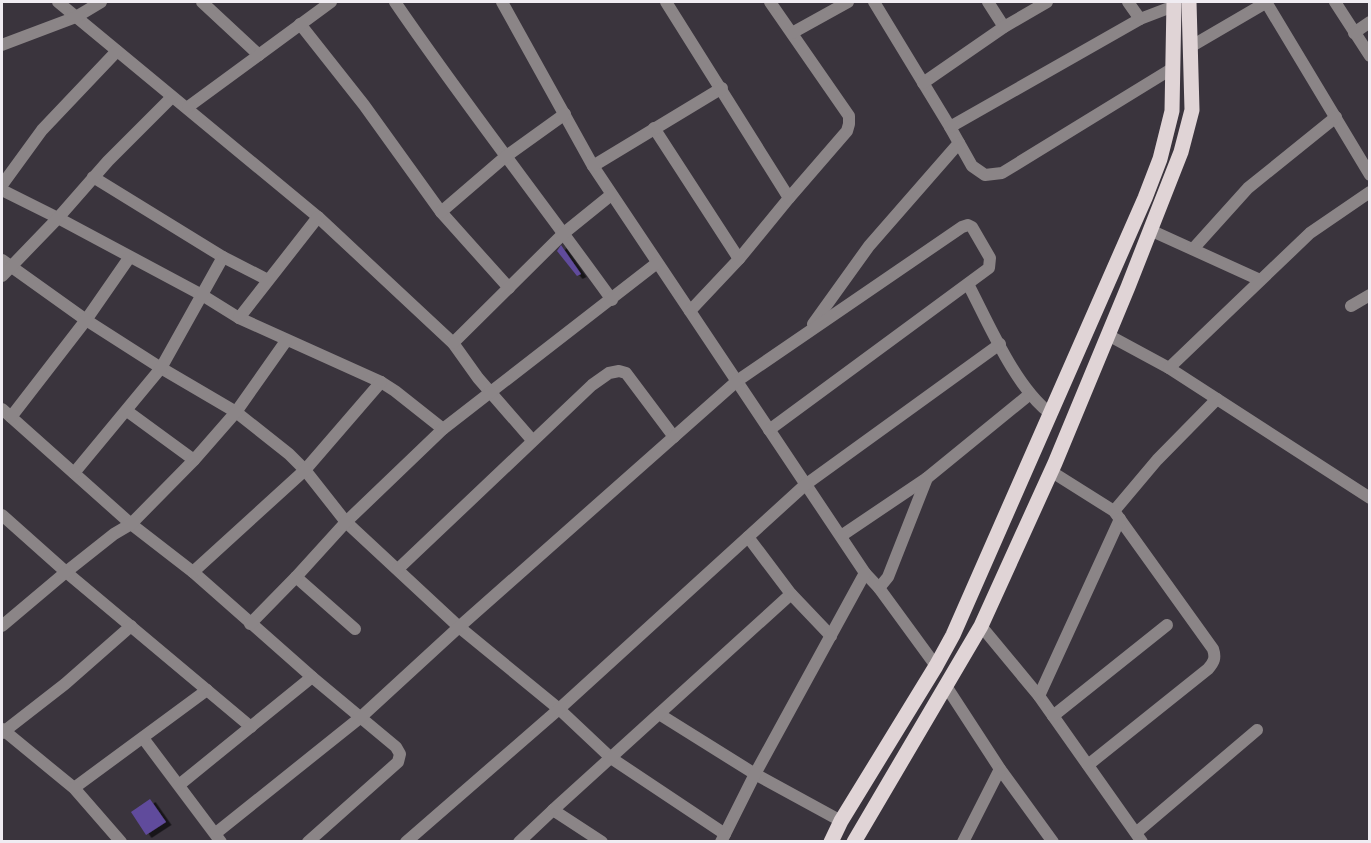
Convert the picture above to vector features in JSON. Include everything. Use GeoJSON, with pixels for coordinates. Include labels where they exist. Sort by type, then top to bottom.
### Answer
{"type":"FeatureCollection","features":[{"type":"Feature","properties":{"kind":"main road"},"geometry":{"type":"LineString","coordinates":[[854,842],[981,626],[1052,472],[1181,152],[1191,110],[1190,47],[1179,3]]}},
{"type":"Feature","properties":{"kind":"main road"},"geometry":{"type":"LineString","coordinates":[[831,842],[841,821],[953,635],[1160,159],[1172,111],[1179,3]]}},
{"type":"Feature","properties":{"kind":"street"},"geometry":{"type":"LineString","coordinates":[[58,2],[172,97],[188,107],[318,217],[453,343],[478,378],[532,440]]}},
{"type":"Feature","properties":{"kind":"street"},"geometry":{"type":"LineString","coordinates":[[2,45],[76,17],[101,2]]}},
{"type":"Feature","properties":{"kind":"street"},"geometry":{"type":"LineString","coordinates":[[202,2],[260,55]]}},
{"type":"Feature","properties":{"kind":"street"},"geometry":{"type":"LineString","coordinates":[[188,107],[332,2]]}},
{"type":"Feature","properties":{"kind":"street"},"geometry":{"type":"LineString","coordinates":[[395,2],[505,157],[612,300]]}},
{"type":"Feature","properties":{"kind":"street"},"geometry":{"type":"LineString","coordinates":[[517,2],[503,3],[611,195],[865,573],[879,588],[936,666]]}},
{"type":"Feature","properties":{"kind":"street"},"geometry":{"type":"LineString","coordinates":[[666,2],[789,198]]}},
{"type":"Feature","properties":{"kind":"street"},"geometry":{"type":"LineString","coordinates":[[690,311],[739,259],[847,131],[849,124],[849,116],[844,107],[770,2]]}},
{"type":"Feature","properties":{"kind":"street"},"geometry":{"type":"LineString","coordinates":[[792,33],[848,2]]}},
{"type":"Feature","properties":{"kind":"street"},"geometry":{"type":"LineString","coordinates":[[874,2],[972,166],[985,175],[1002,173],[1173,68]]}},
{"type":"Feature","properties":{"kind":"street"},"geometry":{"type":"LineString","coordinates":[[988,2],[1004,27]]}},
{"type":"Feature","properties":{"kind":"street"},"geometry":{"type":"LineString","coordinates":[[923,83],[1004,27],[1047,2]]}},
{"type":"Feature","properties":{"kind":"street"},"geometry":{"type":"LineString","coordinates":[[1128,2],[1140,19]]}},
{"type":"Feature","properties":{"kind":"street"},"geometry":{"type":"LineString","coordinates":[[1190,47],[1267,2],[1370,175]]}},
{"type":"Feature","properties":{"kind":"street"},"geometry":{"type":"LineString","coordinates":[[1335,2],[1370,56]]}},
{"type":"Feature","properties":{"kind":"street"},"geometry":{"type":"LineString","coordinates":[[950,127],[1140,19],[1179,3]]}},
{"type":"Feature","properties":{"kind":"street"},"geometry":{"type":"LineString","coordinates":[[1354,33],[1370,22]]}},
{"type":"Feature","properties":{"kind":"street"},"geometry":{"type":"LineString","coordinates":[[300,24],[364,105],[441,212],[509,288]]}},
{"type":"Feature","properties":{"kind":"street"},"geometry":{"type":"LineString","coordinates":[[2,185],[42,130],[117,51]]}},
{"type":"Feature","properties":{"kind":"street"},"geometry":{"type":"LineString","coordinates":[[593,166],[722,88]]}},
{"type":"Feature","properties":{"kind":"street"},"geometry":{"type":"LineString","coordinates":[[172,97],[93,177],[57,218],[4,267],[161,368],[236,412],[289,454],[305,470],[346,522],[459,627],[559,709],[611,758],[723,838],[755,774],[865,573]]}},
{"type":"Feature","properties":{"kind":"street"},"geometry":{"type":"LineString","coordinates":[[441,212],[505,157],[565,114]]}},
{"type":"Feature","properties":{"kind":"street"},"geometry":{"type":"LineString","coordinates":[[1193,249],[1248,188],[1336,117]]}},
{"type":"Feature","properties":{"kind":"street"},"geometry":{"type":"LineString","coordinates":[[654,128],[739,259]]}},
{"type":"Feature","properties":{"kind":"street"},"geometry":{"type":"LineString","coordinates":[[807,332],[869,246],[959,143]]}},
{"type":"Feature","properties":{"kind":"street"},"geometry":{"type":"LineString","coordinates":[[93,177],[223,257],[268,280]]}},
{"type":"Feature","properties":{"kind":"street"},"geometry":{"type":"LineString","coordinates":[[2,190],[202,295],[238,318],[381,382],[443,429]]}},
{"type":"Feature","properties":{"kind":"street"},"geometry":{"type":"LineString","coordinates":[[1169,368],[1310,233],[1370,192]]}},
{"type":"Feature","properties":{"kind":"street"},"geometry":{"type":"LineString","coordinates":[[453,343],[564,233],[611,195]]}},
{"type":"Feature","properties":{"kind":"street"},"geometry":{"type":"LineString","coordinates":[[238,318],[318,217]]}},
{"type":"Feature","properties":{"kind":"street"},"geometry":{"type":"LineString","coordinates":[[142,738],[218,838],[361,717],[459,627],[737,381],[968,225],[976,232],[990,258],[989,268],[769,430]]}},
{"type":"Feature","properties":{"kind":"street"},"geometry":{"type":"LineString","coordinates":[[1150,230],[1260,280]]}},
{"type":"Feature","properties":{"kind":"street"},"geometry":{"type":"LineString","coordinates":[[74,473],[161,368],[223,257]]}},
{"type":"Feature","properties":{"kind":"street"},"geometry":{"type":"LineString","coordinates":[[129,258],[86,320],[6,413],[131,524],[193,572],[250,624],[396,747],[400,754],[398,762],[308,842]]}},
{"type":"Feature","properties":{"kind":"street"},"geometry":{"type":"LineString","coordinates":[[250,624],[296,578],[346,522],[443,429],[657,263]]}},
{"type":"Feature","properties":{"kind":"street"},"geometry":{"type":"LineString","coordinates":[[968,284],[1029,394],[1051,414]]}},
{"type":"Feature","properties":{"kind":"street"},"geometry":{"type":"LineString","coordinates":[[1351,306],[1370,295]]}},
{"type":"Feature","properties":{"kind":"street"},"geometry":{"type":"LineString","coordinates":[[1108,335],[1169,368],[1370,498]]}},
{"type":"Feature","properties":{"kind":"street"},"geometry":{"type":"LineString","coordinates":[[2,626],[114,534],[131,524],[194,460],[236,412],[286,341]]}},
{"type":"Feature","properties":{"kind":"street"},"geometry":{"type":"LineString","coordinates":[[406,842],[559,709],[805,485],[1000,344]]}},
{"type":"Feature","properties":{"kind":"street"},"geometry":{"type":"LineString","coordinates":[[398,569],[532,440],[592,385],[609,373],[619,371],[626,373],[674,437]]}},
{"type":"Feature","properties":{"kind":"street"},"geometry":{"type":"LineString","coordinates":[[193,572],[305,470],[381,382]]}},
{"type":"Feature","properties":{"kind":"street"},"geometry":{"type":"LineString","coordinates":[[840,536],[927,478],[1029,394]]}},
{"type":"Feature","properties":{"kind":"street"},"geometry":{"type":"LineString","coordinates":[[1040,696],[1113,531],[1117,515],[1157,460],[1217,399]]}},
{"type":"Feature","properties":{"kind":"street"},"geometry":{"type":"LineString","coordinates":[[127,411],[194,460]]}},
{"type":"Feature","properties":{"kind":"street"},"geometry":{"type":"LineString","coordinates":[[1052,472],[1117,515],[1212,649],[1215,657],[1214,663],[1208,669],[1089,765]]}},
{"type":"Feature","properties":{"kind":"street"},"geometry":{"type":"LineString","coordinates":[[879,588],[888,577],[927,478]]}},
{"type":"Feature","properties":{"kind":"street"},"geometry":{"type":"LineString","coordinates":[[2,515],[66,572],[251,727]]}},
{"type":"Feature","properties":{"kind":"street"},"geometry":{"type":"LineString","coordinates":[[748,537],[791,594],[831,636]]}},
{"type":"Feature","properties":{"kind":"street"},"geometry":{"type":"LineString","coordinates":[[296,578],[355,629]]}},
{"type":"Feature","properties":{"kind":"street"},"geometry":{"type":"LineString","coordinates":[[519,842],[791,594]]}},
{"type":"Feature","properties":{"kind":"street"},"geometry":{"type":"LineString","coordinates":[[1053,716],[1167,625]]}},
{"type":"Feature","properties":{"kind":"street"},"geometry":{"type":"LineString","coordinates":[[121,842],[74,788],[2,731],[65,684],[131,626]]}},
{"type":"Feature","properties":{"kind":"street"},"geometry":{"type":"LineString","coordinates":[[981,626],[1040,696],[1139,837],[1257,730]]}},
{"type":"Feature","properties":{"kind":"street"},"geometry":{"type":"LineString","coordinates":[[179,785],[312,677]]}},
{"type":"Feature","properties":{"kind":"street"},"geometry":{"type":"LineString","coordinates":[[946,686],[1000,769],[1053,842]]}},
{"type":"Feature","properties":{"kind":"street"},"geometry":{"type":"LineString","coordinates":[[74,788],[207,690]]}},
{"type":"Feature","properties":{"kind":"street"},"geometry":{"type":"LineString","coordinates":[[659,714],[755,774],[841,821]]}},
{"type":"Feature","properties":{"kind":"street"},"geometry":{"type":"LineString","coordinates":[[963,842],[1000,769]]}},
{"type":"Feature","properties":{"kind":"street"},"geometry":{"type":"LineString","coordinates":[[553,810],[602,842]]}},
{"type":"Feature","properties":{"kind":"building"},"geometry":{"type":"Polygon","coordinates":[[[561,245],[581,274],[577,276],[557,251],[561,245]]]}},
{"type":"Feature","properties":{"kind":"building"},"geometry":{"type":"Polygon","coordinates":[[[150,799],[166,822],[146,835],[131,812],[150,799]]]}}]}
